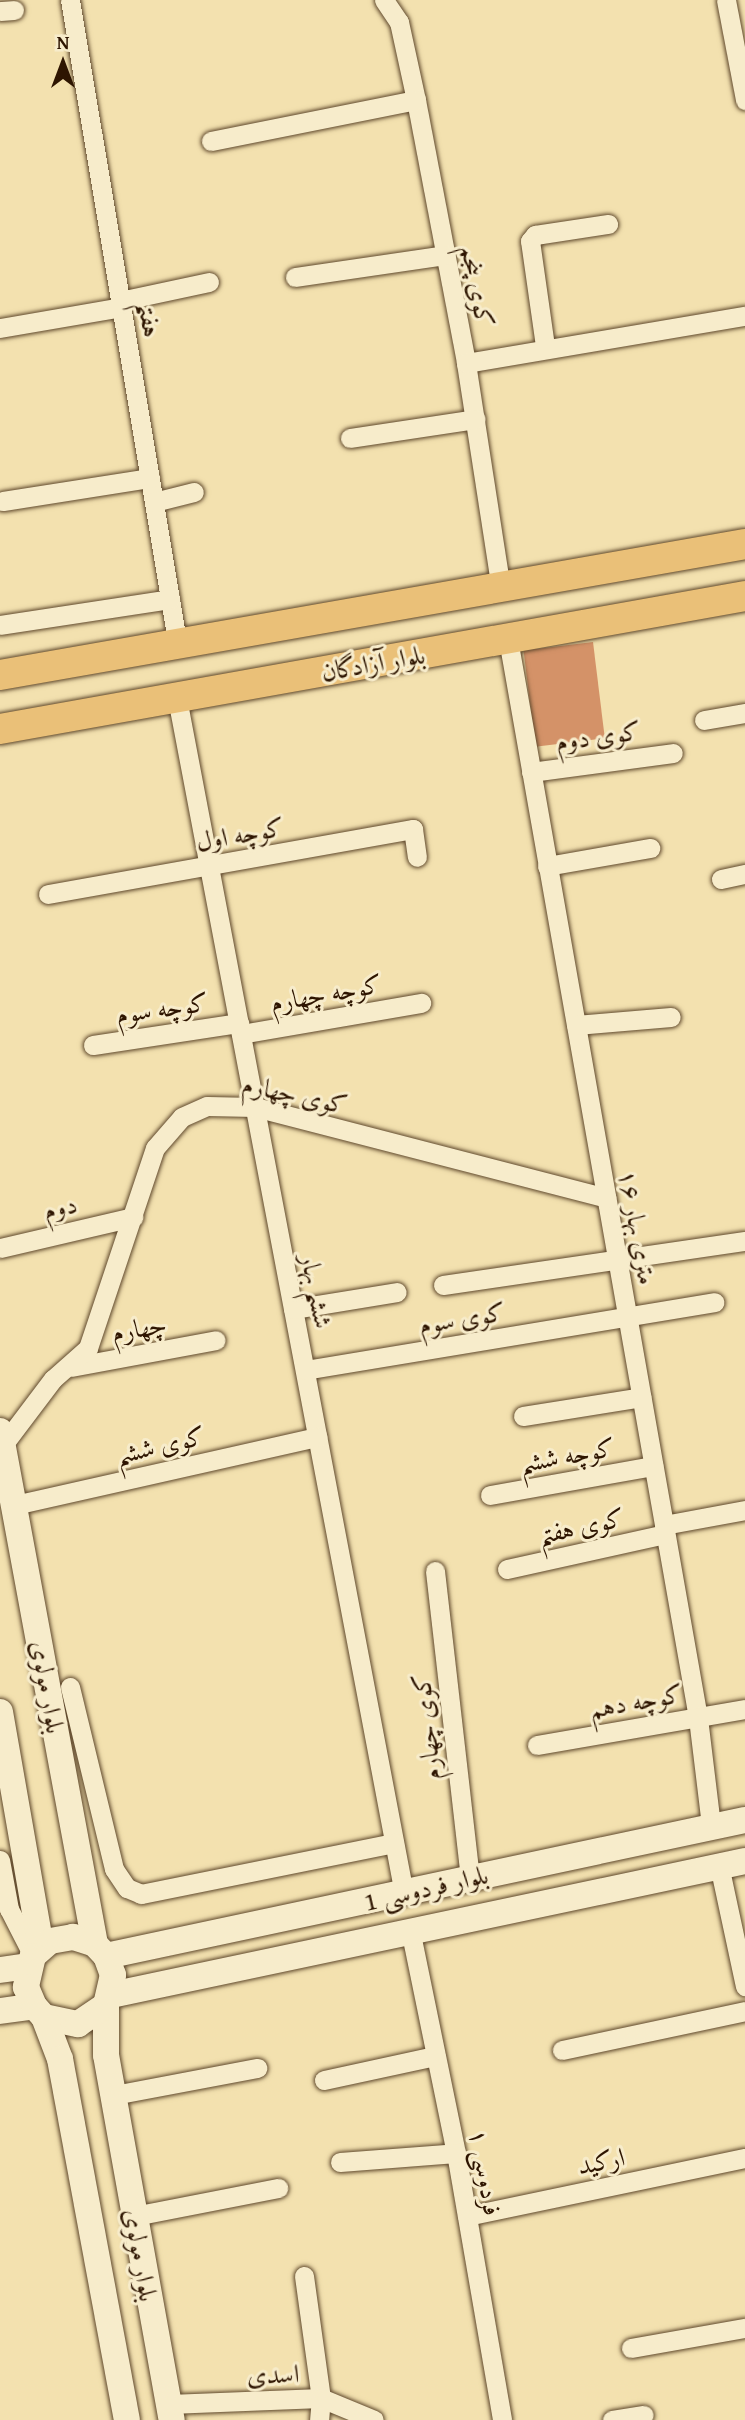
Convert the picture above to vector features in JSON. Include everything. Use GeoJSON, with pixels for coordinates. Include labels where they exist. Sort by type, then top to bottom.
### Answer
{"type":"FeatureCollection","features":[{"type":"Feature","properties":{"kind":"main road","name":"بلوار آزادگان"},"geometry":{"type":"LineString","coordinates":[[0,675],[54,668],[745,544]]}},
{"type":"Feature","properties":{"kind":"main road","name":"بلوار آزادگان"},"geometry":{"type":"LineString","coordinates":[[0,729],[509,645],[745,596]]}},
{"type":"Feature","properties":{"kind":"main road"},"geometry":{"type":"LineString","coordinates":[[54,668],[53,702],[62,717]]}},
{"type":"Feature","properties":{"kind":"main road","name":"بلوار مولوی"},"geometry":{"type":"LineString","coordinates":[[1,1438],[100,1950]]}},
{"type":"Feature","properties":{"kind":"main road","name":"بلوار مولوی"},"geometry":{"type":"LineString","coordinates":[[0,1712],[34,1956]]}},
{"type":"Feature","properties":{"kind":"main road","name":"بلوار فردوسی 1"},"geometry":{"type":"LineString","coordinates":[[100,1950],[404,1894],[745,1820]]}},
{"type":"Feature","properties":{"kind":"main road"},"geometry":{"type":"LineString","coordinates":[[711,1826],[719,1865]]}},
{"type":"Feature","properties":{"kind":"main road","name":"بلوار فردوسی 1"},"geometry":{"type":"LineString","coordinates":[[108,2000],[745,1861]]}},
{"type":"Feature","properties":{"kind":"main road"},"geometry":{"type":"LineString","coordinates":[[0,1970],[34,1956],[62,1937],[100,1950],[113,1975],[108,2000],[78,2024],[39,2011],[0,2011]]}},
{"type":"Feature","properties":{"kind":"main road"},"geometry":{"type":"LineString","coordinates":[[34,1956],[26,1987],[39,2011]]}},
{"type":"Feature","properties":{"kind":"main road","name":"بلوار مولوی"},"geometry":{"type":"LineString","coordinates":[[108,2000],[106,2055],[170,2412]]}},
{"type":"Feature","properties":{"kind":"main road","name":"بلوار مولوی"},"geometry":{"type":"LineString","coordinates":[[39,2011],[60,2059],[127,2420]]}},
{"type":"Feature","properties":{"kind":"street","name":"هفتم"},"geometry":{"type":"LineString","coordinates":[[70,0],[178,646]]}},
{"type":"Feature","properties":{"kind":"street","name":"کوی پنجم"},"geometry":{"type":"LineString","coordinates":[[384,0],[399,22],[416,100],[476,419],[501,587]]}},
{"type":"Feature","properties":{"kind":"street"},"geometry":{"type":"LineString","coordinates":[[726,0],[739,34],[745,100]]}},
{"type":"Feature","properties":{"kind":"street"},"geometry":{"type":"LineString","coordinates":[[211,141],[416,100]]}},
{"type":"Feature","properties":{"kind":"street"},"geometry":{"type":"LineString","coordinates":[[545,346],[530,241],[535,235],[608,223]]}},
{"type":"Feature","properties":{"kind":"street"},"geometry":{"type":"LineString","coordinates":[[295,277],[445,256]]}},
{"type":"Feature","properties":{"kind":"street"},"geometry":{"type":"LineString","coordinates":[[0,328],[121,304],[209,282]]}},
{"type":"Feature","properties":{"kind":"street"},"geometry":{"type":"LineString","coordinates":[[466,363],[545,346],[745,316]]}},
{"type":"Feature","properties":{"kind":"street"},"geometry":{"type":"LineString","coordinates":[[350,438],[476,419]]}},
{"type":"Feature","properties":{"kind":"street"},"geometry":{"type":"LineString","coordinates":[[3,500],[150,478]]}},
{"type":"Feature","properties":{"kind":"street"},"geometry":{"type":"LineString","coordinates":[[154,502],[194,492]]}},
{"type":"Feature","properties":{"kind":"street"},"geometry":{"type":"LineString","coordinates":[[0,625],[170,599]]}},
{"type":"Feature","properties":{"kind":"street"},"geometry":{"type":"LineString","coordinates":[[509,645],[745,608]]}},
{"type":"Feature","properties":{"kind":"street","name":"۱۶ متری بهار"},"geometry":{"type":"LineString","coordinates":[[509,645],[698,1717],[711,1826]]}},
{"type":"Feature","properties":{"kind":"street","name":"ششم بهار"},"geometry":{"type":"LineString","coordinates":[[177,698],[404,1894]]}},
{"type":"Feature","properties":{"kind":"street"},"geometry":{"type":"LineString","coordinates":[[704,720],[745,713]]}},
{"type":"Feature","properties":{"kind":"street","name":"کوی دوم"},"geometry":{"type":"LineString","coordinates":[[531,772],[673,753]]}},
{"type":"Feature","properties":{"kind":"street","name":"کوچه اول"},"geometry":{"type":"LineString","coordinates":[[48,894],[413,829],[417,857]]}},
{"type":"Feature","properties":{"kind":"street"},"geometry":{"type":"LineString","coordinates":[[548,866],[650,848]]}},
{"type":"Feature","properties":{"kind":"street"},"geometry":{"type":"LineString","coordinates":[[722,879],[745,874]]}},
{"type":"Feature","properties":{"kind":"street","name":"کوچه چهارم"},"geometry":{"type":"LineString","coordinates":[[240,1029],[421,1003]]}},
{"type":"Feature","properties":{"kind":"street"},"geometry":{"type":"LineString","coordinates":[[576,1025],[671,1017]]}},
{"type":"Feature","properties":{"kind":"street","name":"کوچه سوم"},"geometry":{"type":"LineString","coordinates":[[93,1045],[240,1029]]}},
{"type":"Feature","properties":{"kind":"street","name":"کوی چهارم"},"geometry":{"type":"LineString","coordinates":[[1,1438],[53,1379],[71,1367],[88,1348],[155,1148],[182,1117],[207,1106],[255,1107],[606,1198]]}},
{"type":"Feature","properties":{"kind":"street","name":"دوم"},"geometry":{"type":"LineString","coordinates":[[0,1248],[133,1217]]}},
{"type":"Feature","properties":{"kind":"street"},"geometry":{"type":"LineString","coordinates":[[443,1285],[745,1241]]}},
{"type":"Feature","properties":{"kind":"street"},"geometry":{"type":"LineString","coordinates":[[293,1309],[397,1292]]}},
{"type":"Feature","properties":{"kind":"street","name":"کوی سوم"},"geometry":{"type":"LineString","coordinates":[[305,1370],[714,1302]]}},
{"type":"Feature","properties":{"kind":"street","name":"چهارم"},"geometry":{"type":"LineString","coordinates":[[71,1367],[216,1340]]}},
{"type":"Feature","properties":{"kind":"street"},"geometry":{"type":"LineString","coordinates":[[523,1416],[641,1397]]}},
{"type":"Feature","properties":{"kind":"street","name":"کوی ششم"},"geometry":{"type":"LineString","coordinates":[[15,1505],[317,1437]]}},
{"type":"Feature","properties":{"kind":"street","name":"کوچه ششم"},"geometry":{"type":"LineString","coordinates":[[490,1495],[653,1465]]}},
{"type":"Feature","properties":{"kind":"street","name":"کوی هفتم"},"geometry":{"type":"LineString","coordinates":[[507,1569],[745,1510]]}},
{"type":"Feature","properties":{"kind":"street","name":"کوی چهارم"},"geometry":{"type":"LineString","coordinates":[[435,1571],[470,1878]]}},
{"type":"Feature","properties":{"kind":"street"},"geometry":{"type":"LineString","coordinates":[[71,1686],[114,1869],[127,1888],[141,1894],[394,1843]]}},
{"type":"Feature","properties":{"kind":"street","name":"کوچه دهم"},"geometry":{"type":"LineString","coordinates":[[537,1745],[745,1709]]}},
{"type":"Feature","properties":{"kind":"street"},"geometry":{"type":"LineString","coordinates":[[0,1860],[9,1909],[34,1956]]}},
{"type":"Feature","properties":{"kind":"street"},"geometry":{"type":"LineString","coordinates":[[719,1865],[745,1986]]}},
{"type":"Feature","properties":{"kind":"street","name":"فردوسی ۱"},"geometry":{"type":"LineString","coordinates":[[411,1934],[456,2153],[502,2420]]}},
{"type":"Feature","properties":{"kind":"street"},"geometry":{"type":"LineString","coordinates":[[562,2050],[745,2011]]}},
{"type":"Feature","properties":{"kind":"street"},"geometry":{"type":"LineString","coordinates":[[324,2080],[435,2056]]}},
{"type":"Feature","properties":{"kind":"street"},"geometry":{"type":"LineString","coordinates":[[114,2095],[257,2068]]}},
{"type":"Feature","properties":{"kind":"street"},"geometry":{"type":"LineString","coordinates":[[340,2162],[456,2153]]}},
{"type":"Feature","properties":{"kind":"street","name":"ارکید"},"geometry":{"type":"LineString","coordinates":[[467,2216],[745,2158]]}},
{"type":"Feature","properties":{"kind":"street"},"geometry":{"type":"LineString","coordinates":[[134,2216],[278,2188]]}},
{"type":"Feature","properties":{"kind":"street"},"geometry":{"type":"LineString","coordinates":[[304,2276],[321,2398],[319,2420]]}},
{"type":"Feature","properties":{"kind":"street"},"geometry":{"type":"LineString","coordinates":[[631,2348],[745,2328]]}},
{"type":"Feature","properties":{"kind":"street","name":"اسدی"},"geometry":{"type":"LineString","coordinates":[[170,2412],[321,2398],[374,2420]]}},
{"type":"Feature","properties":{"kind":"street"},"geometry":{"type":"LineString","coordinates":[[612,2420],[644,2415]]}},
{"type":"Feature","properties":{"kind":"building"},"geometry":{"type":"Polygon","coordinates":[[[593,642],[605,738],[535,747],[524,651],[593,642]]]}}]}
